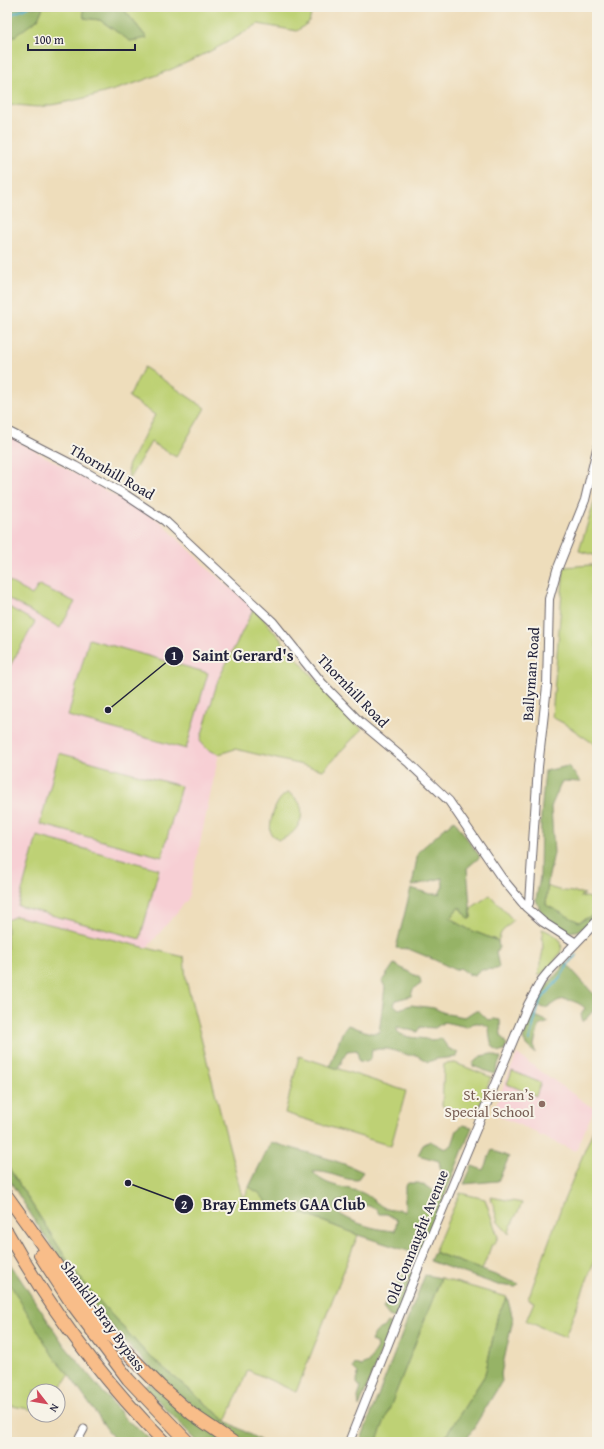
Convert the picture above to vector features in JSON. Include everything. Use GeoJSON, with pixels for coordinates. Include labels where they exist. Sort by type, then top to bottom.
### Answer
{"type":"FeatureCollection","features":[{"type":"Feature","properties":{"kind":"highway","name":"Shankill-Bray Bypass"},"geometry":{"type":"LineString","coordinates":[[7,1196],[30,1238],[70,1301],[128,1379],[188,1442]]}},
{"type":"Feature","properties":{"kind":"highway"},"geometry":{"type":"LineString","coordinates":[[7,1196],[98,1323],[160,1386],[192,1414],[233,1442]]}},
{"type":"Feature","properties":{"kind":"highway"},"geometry":{"type":"LineString","coordinates":[[7,1232],[50,1304],[90,1359],[124,1400],[164,1442]]}},
{"type":"Feature","properties":{"kind":"street","name":"Thornhill Road"},"geometry":{"type":"LineString","coordinates":[[7,431],[75,466],[123,494],[161,518],[182,536],[208,563],[273,622],[322,683],[360,722],[409,762],[448,801],[501,877],[526,907],[543,922],[576,943]]}},
{"type":"Feature","properties":{"kind":"street","name":"Ballyman Road"},"geometry":{"type":"LineString","coordinates":[[526,907],[529,904],[538,767],[546,686],[549,598],[557,570],[585,500],[597,449]]}},
{"type":"Feature","properties":{"kind":"street","name":"Old Connaught Avenue"},"geometry":{"type":"LineString","coordinates":[[349,1442],[421,1262],[528,1005],[541,982],[597,921]]}},
{"type":"Feature","properties":{"kind":"street"},"geometry":{"type":"LineString","coordinates":[[77,1442],[84,1429]]}},
{"type":"Feature","properties":{"kind":"shaded area"},"geometry":{"type":"Polygon","coordinates":[[[7,435],[160,521],[206,567],[254,608],[218,680],[208,750],[219,754],[188,899],[147,948],[16,916],[7,920],[7,435]]]}},
{"type":"Feature","properties":{"kind":"shaded area","name":"St. Kieran’s Special School"},"geometry":{"type":"Polygon","coordinates":[[[517,1054],[594,1109],[576,1151],[540,1136],[536,1132],[496,1115],[493,1112],[517,1054]]]}},
{"type":"Feature","properties":{"kind":"green space"},"geometry":{"type":"Polygon","coordinates":[[[7,7],[43,7],[38,19],[8,41],[7,7]]]}},
{"type":"Feature","properties":{"kind":"green space"},"geometry":{"type":"Polygon","coordinates":[[[43,7],[83,7],[84,18],[100,20],[131,41],[147,38],[122,7],[313,7],[309,22],[297,31],[258,24],[233,39],[182,65],[129,85],[74,100],[41,107],[17,105],[7,106],[7,40],[38,19],[43,7]]]}},
{"type":"Feature","properties":{"kind":"green space"},"geometry":{"type":"Polygon","coordinates":[[[83,7],[122,7],[147,38],[130,41],[100,20],[84,18],[83,7]]]}},
{"type":"Feature","properties":{"kind":"green space"},"geometry":{"type":"Polygon","coordinates":[[[144,367],[205,408],[176,457],[151,442],[129,479],[128,466],[155,415],[129,397],[144,367]]]}},
{"type":"Feature","properties":{"kind":"green space"},"geometry":{"type":"Polygon","coordinates":[[[597,493],[597,556],[579,551],[597,493]]]}},
{"type":"Feature","properties":{"kind":"green space"},"geometry":{"type":"Polygon","coordinates":[[[597,565],[597,746],[552,717],[564,567],[597,565]]]}},
{"type":"Feature","properties":{"kind":"green space"},"geometry":{"type":"Polygon","coordinates":[[[7,580],[32,595],[39,585],[75,602],[60,628],[7,598],[7,580]]]}},
{"type":"Feature","properties":{"kind":"green space"},"geometry":{"type":"Polygon","coordinates":[[[7,606],[35,622],[7,671],[7,606]]]}},
{"type":"Feature","properties":{"kind":"green space"},"geometry":{"type":"Polygon","coordinates":[[[254,608],[341,710],[362,729],[323,770],[235,749],[219,754],[208,750],[200,741],[218,680],[254,608]]]}},
{"type":"Feature","properties":{"kind":"green space"},"geometry":{"type":"Polygon","coordinates":[[[89,639],[208,673],[186,749],[68,716],[89,639]]]}},
{"type":"Feature","properties":{"kind":"green space"},"geometry":{"type":"Polygon","coordinates":[[[59,753],[181,786],[162,857],[40,824],[59,753]]]}},
{"type":"Feature","properties":{"kind":"green space"},"geometry":{"type":"Polygon","coordinates":[[[568,766],[581,782],[562,781],[551,807],[554,853],[548,880],[546,905],[579,922],[595,914],[597,908],[597,916],[582,929],[567,932],[553,924],[541,912],[536,900],[540,876],[541,816],[545,771],[568,766]]]}},
{"type":"Feature","properties":{"kind":"green space"},"geometry":{"type":"Polygon","coordinates":[[[288,793],[300,804],[302,811],[301,819],[293,832],[278,840],[271,834],[270,829],[272,817],[280,800],[288,793]]]}},
{"type":"Feature","properties":{"kind":"green space"},"geometry":{"type":"Polygon","coordinates":[[[454,820],[480,857],[467,868],[471,918],[469,919],[461,908],[458,908],[450,918],[468,929],[498,941],[499,947],[496,953],[499,967],[497,969],[480,970],[474,975],[470,975],[460,968],[455,970],[409,949],[396,948],[411,888],[430,894],[439,894],[443,886],[442,878],[412,886],[418,852],[454,820]]]}},
{"type":"Feature","properties":{"kind":"green space"},"geometry":{"type":"Polygon","coordinates":[[[37,836],[159,869],[140,939],[18,906],[37,836]]]}},
{"type":"Feature","properties":{"kind":"green space"},"geometry":{"type":"Polygon","coordinates":[[[547,886],[585,894],[580,896],[597,899],[595,914],[579,922],[546,906],[547,886]]]}},
{"type":"Feature","properties":{"kind":"green space"},"geometry":{"type":"Polygon","coordinates":[[[490,895],[513,920],[501,933],[498,941],[468,929],[450,918],[458,908],[461,908],[465,914],[471,918],[471,908],[490,895]]]}},
{"type":"Feature","properties":{"kind":"green space"},"geometry":{"type":"Polygon","coordinates":[[[16,916],[184,957],[186,980],[243,1200],[271,1142],[286,1207],[358,1235],[296,1392],[248,1370],[226,1421],[146,1353],[93,1294],[71,1266],[7,1165],[7,920],[16,916]]]}},
{"type":"Feature","properties":{"kind":"green space"},"geometry":{"type":"Polygon","coordinates":[[[542,929],[553,934],[559,939],[562,945],[558,956],[541,975],[538,975],[543,950],[542,929]]]}},
{"type":"Feature","properties":{"kind":"green space"},"geometry":{"type":"Polygon","coordinates":[[[566,963],[597,998],[597,1014],[593,1011],[583,1022],[581,1015],[585,1008],[570,1000],[560,1000],[548,1007],[543,1008],[536,1002],[548,984],[566,963]]]}},
{"type":"Feature","properties":{"kind":"green space"},"geometry":{"type":"Polygon","coordinates":[[[394,964],[420,978],[421,984],[413,989],[411,996],[396,1000],[394,1005],[399,1009],[411,1005],[434,1008],[447,1014],[465,1017],[474,1011],[479,1011],[488,1020],[500,1020],[501,1036],[507,1045],[504,1051],[500,1052],[496,1050],[492,1045],[489,1027],[486,1025],[475,1023],[467,1027],[444,1022],[435,1028],[420,1027],[417,1032],[397,1027],[397,1031],[404,1036],[432,1041],[441,1038],[448,1048],[458,1053],[457,1057],[436,1059],[428,1062],[416,1055],[408,1055],[388,1049],[372,1049],[371,1058],[367,1062],[359,1061],[357,1050],[347,1051],[338,1069],[330,1066],[342,1033],[348,1025],[370,1033],[379,1033],[385,987],[382,981],[394,964]]]}},
{"type":"Feature","properties":{"kind":"green space"},"geometry":{"type":"Polygon","coordinates":[[[531,1014],[549,1022],[539,1026],[534,1045],[535,1053],[526,1045],[523,1039],[531,1014]]]}},
{"type":"Feature","properties":{"kind":"green space"},"geometry":{"type":"Polygon","coordinates":[[[491,1054],[501,1058],[494,1074],[473,1066],[473,1063],[481,1056],[491,1054]]]}},
{"type":"Feature","properties":{"kind":"green space"},"geometry":{"type":"Polygon","coordinates":[[[299,1056],[406,1091],[391,1146],[285,1113],[299,1056]]]}},
{"type":"Feature","properties":{"kind":"green space"},"geometry":{"type":"Polygon","coordinates":[[[455,1063],[491,1077],[475,1117],[442,1106],[444,1064],[455,1063]]]}},
{"type":"Feature","properties":{"kind":"green space"},"geometry":{"type":"Polygon","coordinates":[[[512,1071],[541,1083],[536,1096],[507,1084],[512,1071]]]}},
{"type":"Feature","properties":{"kind":"green space"},"geometry":{"type":"Polygon","coordinates":[[[597,1121],[597,1254],[565,1337],[526,1321],[534,1302],[528,1299],[562,1205],[597,1121]]]}},
{"type":"Feature","properties":{"kind":"green space"},"geometry":{"type":"Polygon","coordinates":[[[463,1125],[472,1127],[419,1259],[408,1251],[358,1235],[286,1207],[281,1209],[268,1204],[259,1193],[249,1187],[271,1142],[329,1159],[363,1172],[357,1180],[351,1180],[324,1172],[313,1172],[323,1181],[365,1194],[388,1209],[398,1209],[405,1212],[405,1186],[408,1183],[419,1183],[435,1191],[441,1172],[439,1161],[418,1155],[423,1145],[430,1141],[445,1149],[452,1145],[457,1130],[463,1125]],[[337,1201],[335,1211],[364,1225],[395,1231],[397,1220],[387,1214],[379,1214],[377,1210],[369,1206],[337,1201]]]}},
{"type":"Feature","properties":{"kind":"green space"},"geometry":{"type":"Polygon","coordinates":[[[492,1150],[509,1157],[498,1181],[464,1184],[472,1166],[483,1170],[492,1150]]]}},
{"type":"Feature","properties":{"kind":"green space"},"geometry":{"type":"Polygon","coordinates":[[[7,1165],[71,1266],[93,1294],[146,1353],[226,1421],[263,1442],[247,1442],[224,1430],[145,1363],[94,1305],[71,1274],[7,1176],[7,1165]]]}},
{"type":"Feature","properties":{"kind":"green space"},"geometry":{"type":"Polygon","coordinates":[[[460,1193],[485,1199],[498,1237],[494,1245],[492,1244],[482,1270],[434,1252],[460,1193]]]}},
{"type":"Feature","properties":{"kind":"green space"},"geometry":{"type":"Polygon","coordinates":[[[491,1197],[522,1203],[512,1223],[509,1234],[498,1222],[491,1197]]]}},
{"type":"Feature","properties":{"kind":"green space"},"geometry":{"type":"Polygon","coordinates":[[[434,1252],[519,1284],[516,1287],[498,1285],[430,1261],[434,1252]]]}},
{"type":"Feature","properties":{"kind":"green space"},"geometry":{"type":"Polygon","coordinates":[[[7,1259],[64,1345],[127,1421],[137,1427],[152,1442],[116,1442],[69,1375],[53,1356],[7,1279],[7,1259]]]}},
{"type":"Feature","properties":{"kind":"green space"},"geometry":{"type":"Polygon","coordinates":[[[405,1271],[413,1273],[395,1318],[389,1316],[383,1308],[405,1271]]]}},
{"type":"Feature","properties":{"kind":"green space"},"geometry":{"type":"Polygon","coordinates":[[[425,1275],[441,1278],[378,1438],[376,1442],[360,1442],[425,1275]]]}},
{"type":"Feature","properties":{"kind":"green space"},"geometry":{"type":"Polygon","coordinates":[[[7,1278],[69,1375],[64,1383],[26,1383],[26,1409],[7,1405],[7,1278]]]}},
{"type":"Feature","properties":{"kind":"green space"},"geometry":{"type":"Polygon","coordinates":[[[441,1278],[507,1297],[498,1314],[485,1375],[442,1442],[376,1442],[441,1278]]]}},
{"type":"Feature","properties":{"kind":"green space"},"geometry":{"type":"Polygon","coordinates":[[[507,1297],[513,1319],[501,1374],[502,1381],[465,1442],[442,1442],[485,1375],[498,1314],[507,1297]]]}},
{"type":"Feature","properties":{"kind":"green space"},"geometry":{"type":"Polygon","coordinates":[[[387,1322],[392,1324],[359,1407],[358,1397],[361,1388],[357,1383],[358,1373],[353,1368],[355,1364],[361,1366],[368,1363],[377,1348],[376,1343],[371,1341],[376,1333],[383,1328],[387,1322]]]}},
{"type":"Feature","properties":{"kind":"green space"},"geometry":{"type":"Polygon","coordinates":[[[150,1384],[225,1442],[198,1442],[144,1386],[150,1384]]]}},
{"type":"Feature","properties":{"kind":"waterway"},"geometry":{"type":"LineString","coordinates":[[7,16],[29,7]]}},
{"type":"Feature","properties":{"kind":"waterway"},"geometry":{"type":"LineString","coordinates":[[529,1041],[540,1001],[560,978],[571,960],[577,955]]}},
{"type":"Feature","properties":{"kind":"place","name":"Saint Gerard's"},"geometry":{"type":"Point","coordinates":[108,710]}},
{"type":"Feature","properties":{"kind":"place","name":"St. Kieran’s Special School"},"geometry":{"type":"Point","coordinates":[542,1104]}},
{"type":"Feature","properties":{"kind":"place","name":"Bray Emmets GAA Club"},"geometry":{"type":"Point","coordinates":[128,1183]}}]}
